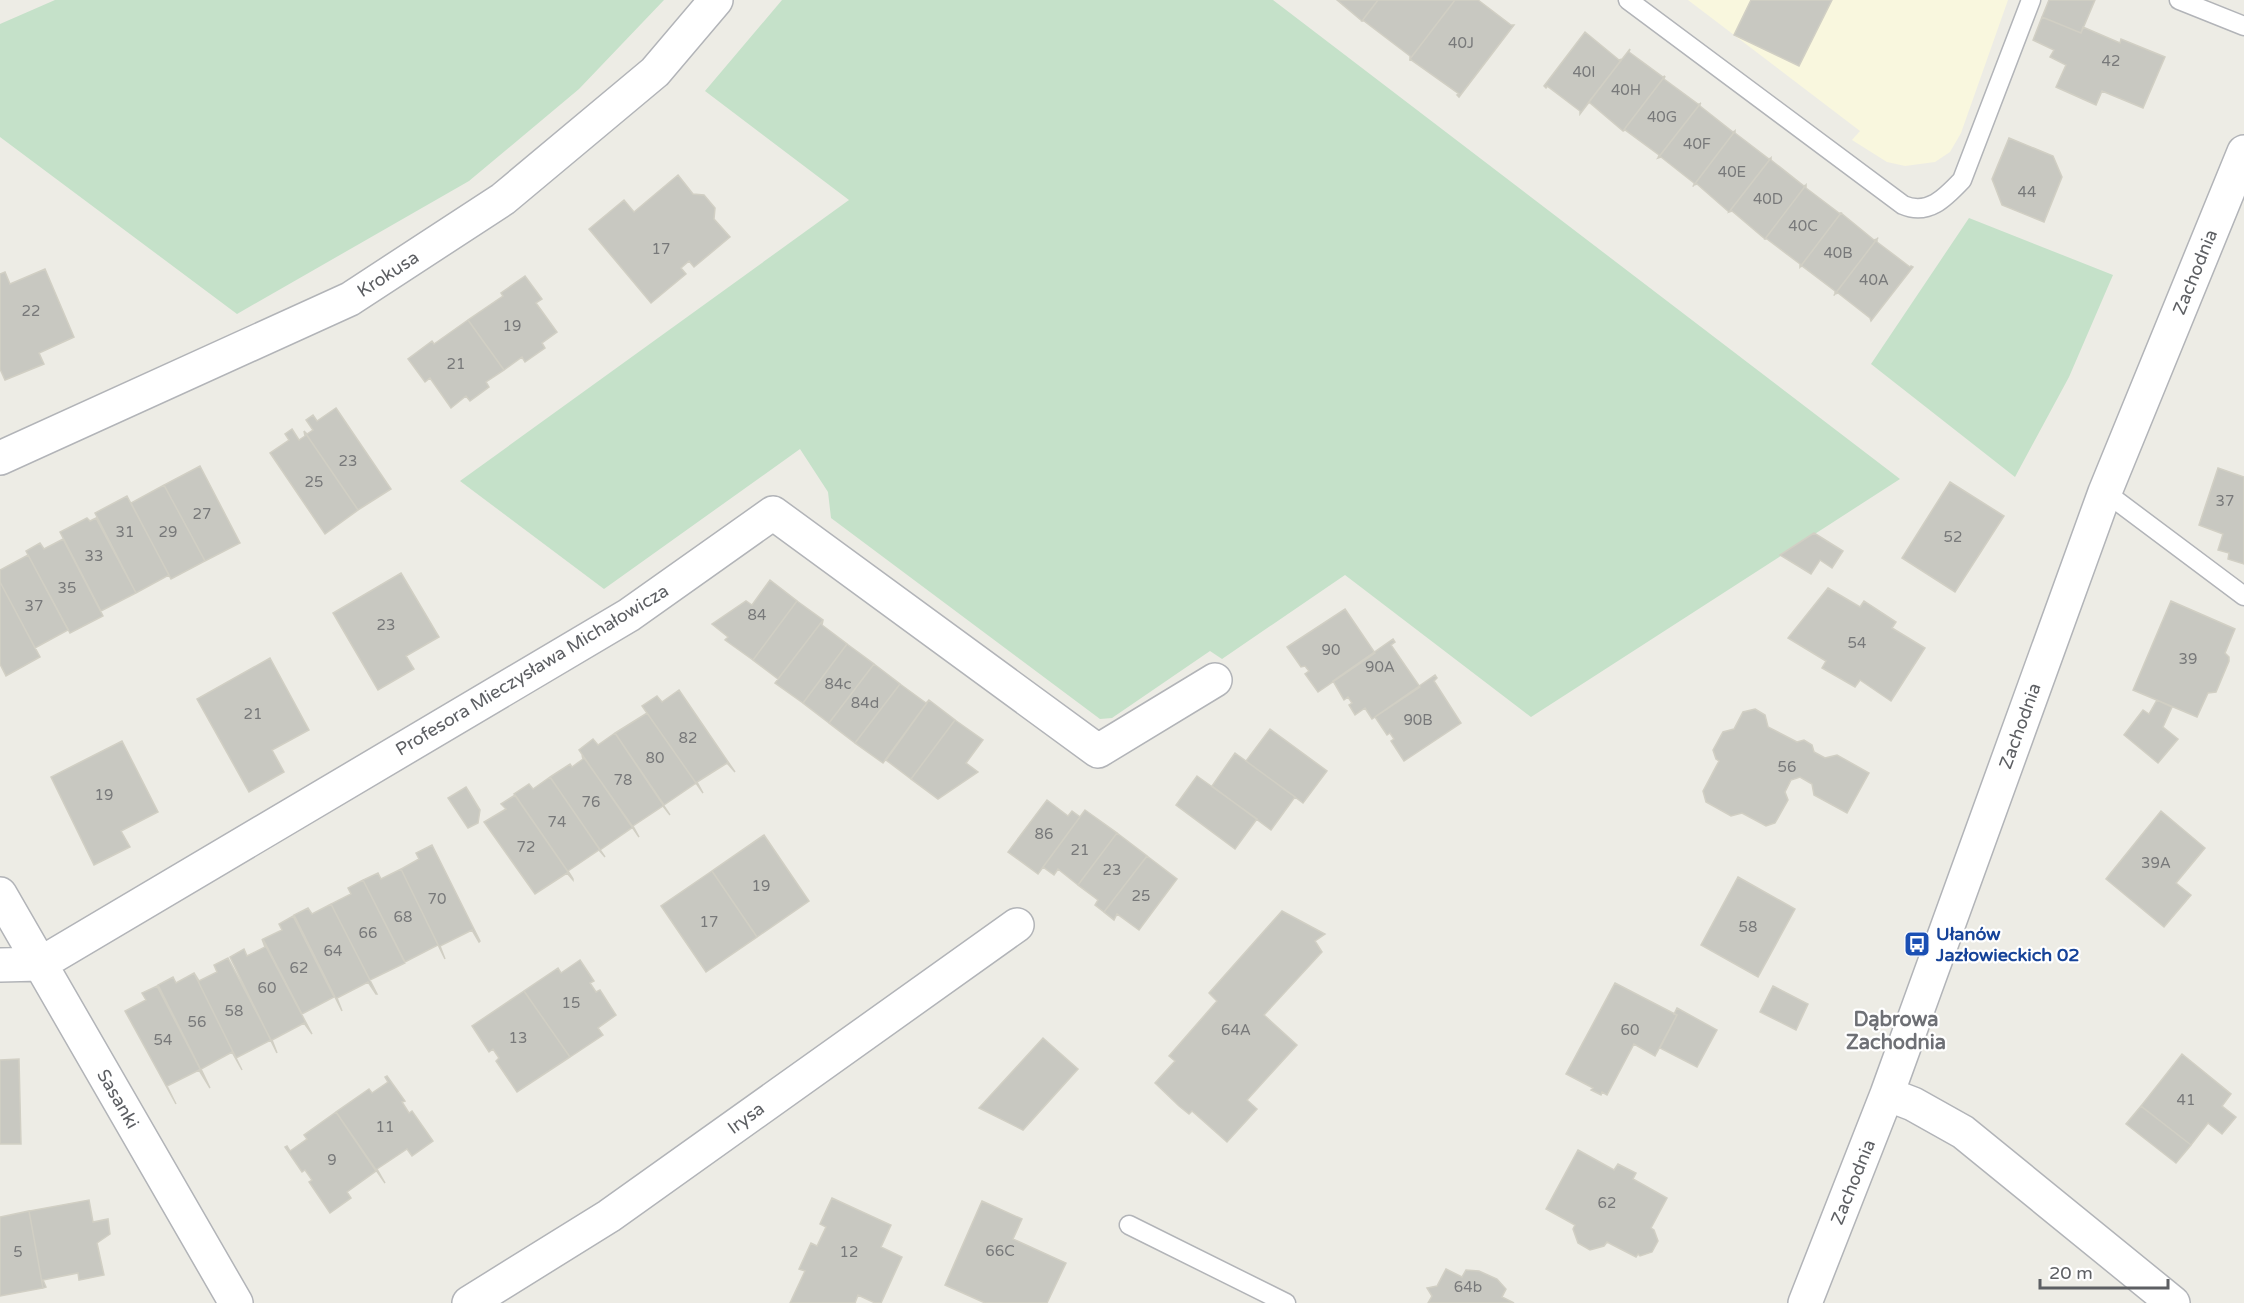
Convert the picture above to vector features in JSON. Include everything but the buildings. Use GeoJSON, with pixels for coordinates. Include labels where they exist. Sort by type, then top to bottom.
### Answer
{"type":"FeatureCollection","features":[{"type":"Feature","properties":{"kind":"street","name":"Krokusa"},"geometry":{"type":"LineString","coordinates":[[0,458],[350,299],[503,199],[655,72],[716,0]]}},
{"type":"Feature","properties":{"kind":"street","name":"Zachodnia"},"geometry":{"type":"LineString","coordinates":[[1805,1303],[1887,1094],[2105,492],[2244,152]]}},
{"type":"Feature","properties":{"kind":"street","name":"Profesora Mieczysława Michałowicza"},"geometry":{"type":"LineString","coordinates":[[40,964],[629,615],[773,513],[1098,752],[1215,680]]}},
{"type":"Feature","properties":{"kind":"street","name":"Sasanki"},"geometry":{"type":"LineString","coordinates":[[0,894],[236,1303]]}},
{"type":"Feature","properties":{"kind":"street","name":"Irysa"},"geometry":{"type":"LineString","coordinates":[[469,1303],[609,1216],[1017,924]]}},
{"type":"Feature","properties":{"kind":"street"},"geometry":{"type":"LineString","coordinates":[[0,964],[40,964]]}},
{"type":"Feature","properties":{"kind":"street"},"geometry":{"type":"LineString","coordinates":[[1887,1094],[1913,1104],[1963,1132],[2172,1303]]}},
{"type":"Feature","properties":{"kind":"lane"},"geometry":{"type":"LineString","coordinates":[[1628,0],[1903,205],[1914,209],[1928,208],[1946,197],[1962,180],[2031,0]]}},
{"type":"Feature","properties":{"kind":"lane"},"geometry":{"type":"LineString","coordinates":[[2179,0],[2244,27]]}},
{"type":"Feature","properties":{"kind":"lane"},"geometry":{"type":"LineString","coordinates":[[2105,492],[2244,596]]}},
{"type":"Feature","properties":{"kind":"lane"},"geometry":{"type":"LineString","coordinates":[[1129,1225],[1286,1303]]}},
{"type":"Feature","properties":{"kind":"shaded area"},"geometry":{"type":"Polygon","coordinates":[[[1688,0],[2008,0],[1961,133],[1950,152],[1935,162],[1905,166],[1887,162],[1852,140],[1860,131],[1688,0]]]}},
{"type":"Feature","properties":{"kind":"green space"},"geometry":{"type":"Polygon","coordinates":[[[55,0],[664,0],[579,89],[469,181],[237,314],[0,137],[0,24],[55,0]]]}},
{"type":"Feature","properties":{"kind":"green space"},"geometry":{"type":"Polygon","coordinates":[[[782,0],[1273,0],[1900,479],[1531,717],[1345,575],[1222,659],[1210,651],[1112,718],[1100,719],[831,518],[828,492],[800,449],[604,589],[460,481],[849,200],[705,91],[782,0]]]}},
{"type":"Feature","properties":{"kind":"green space"},"geometry":{"type":"Polygon","coordinates":[[[1969,218],[2113,275],[2069,377],[2015,477],[1871,364],[1969,218]]]}},
{"type":"Feature","properties":{"kind":"place","name":"Ułanów Jazłowieckich 02"},"geometry":{"type":"Point","coordinates":[1917,944]}},
{"type":"Feature","properties":{"kind":"district","name":"Dąbrowa Zachodnia"},"geometry":{"type":"Point","coordinates":[1896,1030]}}]}
